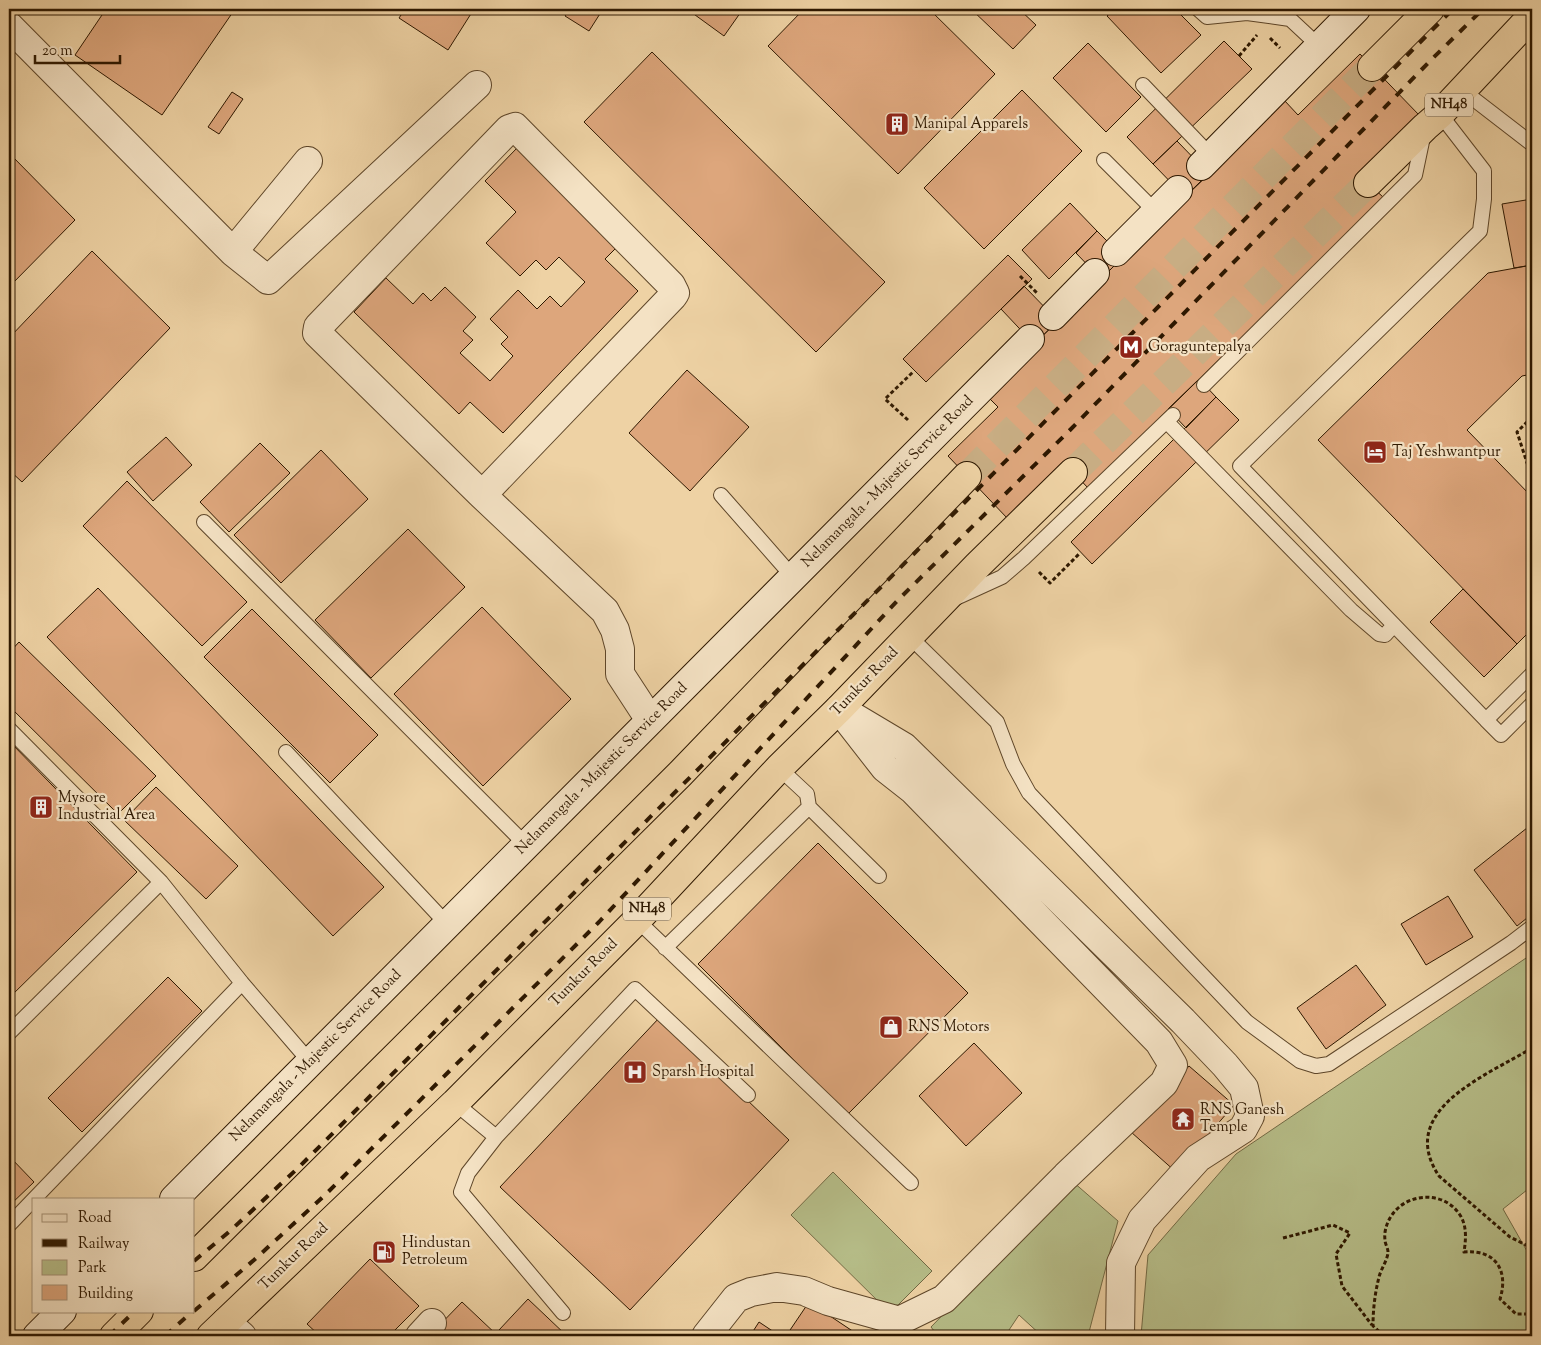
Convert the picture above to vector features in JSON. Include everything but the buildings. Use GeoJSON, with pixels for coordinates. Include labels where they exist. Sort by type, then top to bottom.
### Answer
{"type":"FeatureCollection","features":[{"type":"Feature","properties":{"kind":"highway"},"geometry":{"type":"LineString","coordinates":[[1372,66],[1430,9]]}},
{"type":"Feature","properties":{"kind":"highway","name":"NH48"},"geometry":{"type":"LineString","coordinates":[[1368,183],[1433,121],[1524,19]]}},
{"type":"Feature","properties":{"kind":"highway","name":"Tumkur Road"},"geometry":{"type":"LineString","coordinates":[[226,1332],[637,920],[778,768],[839,709],[1073,472]]}},
{"type":"Feature","properties":{"kind":"highway"},"geometry":{"type":"LineString","coordinates":[[195,1256],[680,774],[967,476]]}},
{"type":"Feature","properties":{"kind":"highway"},"geometry":{"type":"LineString","coordinates":[[114,1336],[138,1312]]}},
{"type":"Feature","properties":{"kind":"street"},"geometry":{"type":"LineString","coordinates":[[1206,161],[1320,47],[1345,13]]}},
{"type":"Feature","properties":{"kind":"street"},"geometry":{"type":"LineString","coordinates":[[9,26],[233,252],[268,280],[477,84]]}},
{"type":"Feature","properties":{"kind":"street"},"geometry":{"type":"LineString","coordinates":[[482,495],[675,292],[671,285],[515,127],[509,129],[318,327],[317,333],[482,495],[605,611],[615,630],[620,649],[620,674],[650,720]]}},
{"type":"Feature","properties":{"kind":"street"},"geometry":{"type":"LineString","coordinates":[[233,252],[308,161]]}},
{"type":"Feature","properties":{"kind":"street"},"geometry":{"type":"LineString","coordinates":[[1116,252],[1178,190]]}},
{"type":"Feature","properties":{"kind":"street"},"geometry":{"type":"LineString","coordinates":[[1053,316],[1095,273]]}},
{"type":"Feature","properties":{"kind":"street","name":"Nelamangala - Majestic Service Road"},"geometry":{"type":"LineString","coordinates":[[175,1198],[1030,339]]}},
{"type":"Feature","properties":{"kind":"street"},"geometry":{"type":"LineString","coordinates":[[839,709],[904,747],[1183,1021],[1225,1064],[1244,1088],[1250,1116],[1243,1129],[1198,1158],[1142,1220],[1121,1263],[1120,1336]]}},
{"type":"Feature","properties":{"kind":"street"},"geometry":{"type":"LineString","coordinates":[[706,1336],[736,1298],[751,1292],[778,1287],[804,1291],[828,1301],[896,1320],[903,1319],[944,1299],[1066,1176],[1164,1082],[1173,1065],[1159,1042],[913,790],[885,768],[839,709]]}},
{"type":"Feature","properties":{"kind":"street"},"geometry":{"type":"LineString","coordinates":[[1159,1042],[1183,1021]]}},
{"type":"Feature","properties":{"kind":"street"},"geometry":{"type":"LineString","coordinates":[[37,1336],[61,1312]]}},
{"type":"Feature","properties":{"kind":"lane"},"geometry":{"type":"LineString","coordinates":[[1198,9],[1207,18],[1247,13],[1290,19],[1320,47]]}},
{"type":"Feature","properties":{"kind":"lane"},"geometry":{"type":"LineString","coordinates":[[1143,85],[1206,161]]}},
{"type":"Feature","properties":{"kind":"lane"},"geometry":{"type":"LineString","coordinates":[[1462,90],[1532,144]]}},
{"type":"Feature","properties":{"kind":"lane"},"geometry":{"type":"LineString","coordinates":[[1204,384],[1415,175],[1433,121],[1484,171],[1484,199],[1480,230],[1240,466],[1501,735],[1532,704]]}},
{"type":"Feature","properties":{"kind":"lane"},"geometry":{"type":"LineString","coordinates":[[1104,160],[1156,212]]}},
{"type":"Feature","properties":{"kind":"lane"},"geometry":{"type":"LineString","coordinates":[[939,606],[1002,577],[1170,418],[1351,610],[1379,634],[1385,635],[1394,625]]}},
{"type":"Feature","properties":{"kind":"lane"},"geometry":{"type":"LineString","coordinates":[[721,495],[793,577]]}},
{"type":"Feature","properties":{"kind":"lane"},"geometry":{"type":"LineString","coordinates":[[204,522],[526,845]]}},
{"type":"Feature","properties":{"kind":"lane"},"geometry":{"type":"LineString","coordinates":[[909,636],[997,722],[1013,764],[1029,793],[1247,1022],[1300,1061],[1316,1066],[1329,1064],[1511,943],[1532,927]]}},
{"type":"Feature","properties":{"kind":"lane"},"geometry":{"type":"LineString","coordinates":[[1486,720],[1532,674]]}},
{"type":"Feature","properties":{"kind":"lane"},"geometry":{"type":"LineString","coordinates":[[9,729],[161,882],[242,983],[310,1062]]}},
{"type":"Feature","properties":{"kind":"lane"},"geometry":{"type":"LineString","coordinates":[[286,752],[447,924]]}},
{"type":"Feature","properties":{"kind":"lane"},"geometry":{"type":"LineString","coordinates":[[778,768],[807,794],[809,807],[879,876]]}},
{"type":"Feature","properties":{"kind":"lane"},"geometry":{"type":"LineString","coordinates":[[664,948],[809,807]]}},
{"type":"Feature","properties":{"kind":"lane"},"geometry":{"type":"LineString","coordinates":[[9,1033],[161,882]]}},
{"type":"Feature","properties":{"kind":"lane"},"geometry":{"type":"LineString","coordinates":[[637,920],[910,1183]]}},
{"type":"Feature","properties":{"kind":"lane"},"geometry":{"type":"LineString","coordinates":[[35,1198],[242,983]]}},
{"type":"Feature","properties":{"kind":"lane"},"geometry":{"type":"LineString","coordinates":[[563,1313],[461,1192],[468,1173],[496,1137],[635,989],[748,1095]]}},
{"type":"Feature","properties":{"kind":"lane"},"geometry":{"type":"LineString","coordinates":[[454,1103],[496,1137]]}},
{"type":"Feature","properties":{"kind":"lane"},"geometry":{"type":"LineString","coordinates":[[9,1226],[32,1201]]}},
{"type":"Feature","properties":{"kind":"path"},"geometry":{"type":"LineString","coordinates":[[1239,56],[1244,48],[1263,30]]}},
{"type":"Feature","properties":{"kind":"path"},"geometry":{"type":"LineString","coordinates":[[1268,36],[1300,68]]}},
{"type":"Feature","properties":{"kind":"path"},"geometry":{"type":"LineString","coordinates":[[908,420],[885,399],[914,370]]}},
{"type":"Feature","properties":{"kind":"path"},"geometry":{"type":"LineString","coordinates":[[1532,417],[1517,432],[1532,473]]}},
{"type":"Feature","properties":{"kind":"path"},"geometry":{"type":"LineString","coordinates":[[1050,584],[1080,552]]}},
{"type":"Feature","properties":{"kind":"path"},"geometry":{"type":"LineString","coordinates":[[1532,1048],[1480,1077],[1458,1093],[1438,1112],[1431,1124],[1427,1137],[1432,1165],[1439,1176],[1510,1237],[1532,1248]]}},
{"type":"Feature","properties":{"kind":"path"},"geometry":{"type":"LineString","coordinates":[[1373,1326],[1376,1289],[1388,1252],[1385,1241],[1389,1219],[1405,1203],[1415,1198],[1428,1197],[1440,1199],[1460,1215],[1465,1227],[1466,1240],[1464,1252],[1484,1253],[1500,1267],[1503,1278],[1500,1298],[1516,1314],[1532,1314]]}},
{"type":"Feature","properties":{"kind":"path"},"geometry":{"type":"LineString","coordinates":[[1283,1238],[1333,1225],[1350,1233],[1336,1254],[1342,1286],[1373,1326],[1384,1336]]}},
{"type":"Feature","properties":{"kind":"green space"},"geometry":{"type":"Polygon","coordinates":[[[1532,954],[1532,1186],[1503,1209],[1532,1260],[1532,1336],[1141,1336],[1148,1255],[1236,1154],[1532,954]]]}},
{"type":"Feature","properties":{"kind":"green space"},"geometry":{"type":"Polygon","coordinates":[[[833,1172],[932,1271],[890,1313],[791,1215],[833,1172]]]}},
{"type":"Feature","properties":{"kind":"green space"},"geometry":{"type":"Polygon","coordinates":[[[1072,1181],[1118,1221],[1088,1336],[1042,1336],[1019,1315],[1005,1336],[938,1336],[931,1327],[1072,1181]]]}},
{"type":"Feature","properties":{"kind":"tunnel"},"geometry":{"type":"LineString","coordinates":[[967,476],[1372,67]]}},
{"type":"Feature","properties":{"kind":"tunnel"},"geometry":{"type":"LineString","coordinates":[[1073,472],[1368,183]]}},
{"type":"Feature","properties":{"kind":"railway"},"geometry":{"type":"LineString","coordinates":[[195,1260],[230,1231],[298,1168],[882,586],[1453,9]]}},
{"type":"Feature","properties":{"kind":"railway"},"geometry":{"type":"LineString","coordinates":[[195,1310],[254,1260],[324,1196],[599,922],[898,600],[1069,431],[1483,9]]}},
{"type":"Feature","properties":{"kind":"railway"},"geometry":{"type":"LineString","coordinates":[[109,1336],[134,1312]]}},
{"type":"Feature","properties":{"kind":"railway"},"geometry":{"type":"LineString","coordinates":[[165,1336],[192,1312]]}},
{"type":"Feature","properties":{"kind":"place","name":"Manipal Apparels"},"geometry":{"type":"Point","coordinates":[897,124]}},
{"type":"Feature","properties":{"kind":"place","name":"Goraguntepalya"},"geometry":{"type":"Point","coordinates":[1131,347]}},
{"type":"Feature","properties":{"kind":"place","name":"Taj Yeshwantpur"},"geometry":{"type":"Point","coordinates":[1375,452]}},
{"type":"Feature","properties":{"kind":"place","name":"Mysore Industrial Area"},"geometry":{"type":"Point","coordinates":[41,807]}},
{"type":"Feature","properties":{"kind":"place","name":"RNS Motors"},"geometry":{"type":"Point","coordinates":[891,1027]}},
{"type":"Feature","properties":{"kind":"place","name":"Sparsh Hospital"},"geometry":{"type":"Point","coordinates":[635,1072]}},
{"type":"Feature","properties":{"kind":"place","name":"RNS Ganesh Temple"},"geometry":{"type":"Point","coordinates":[1183,1119]}},
{"type":"Feature","properties":{"kind":"place","name":"Hindustan Petroleum"},"geometry":{"type":"Point","coordinates":[384,1252]}}]}
